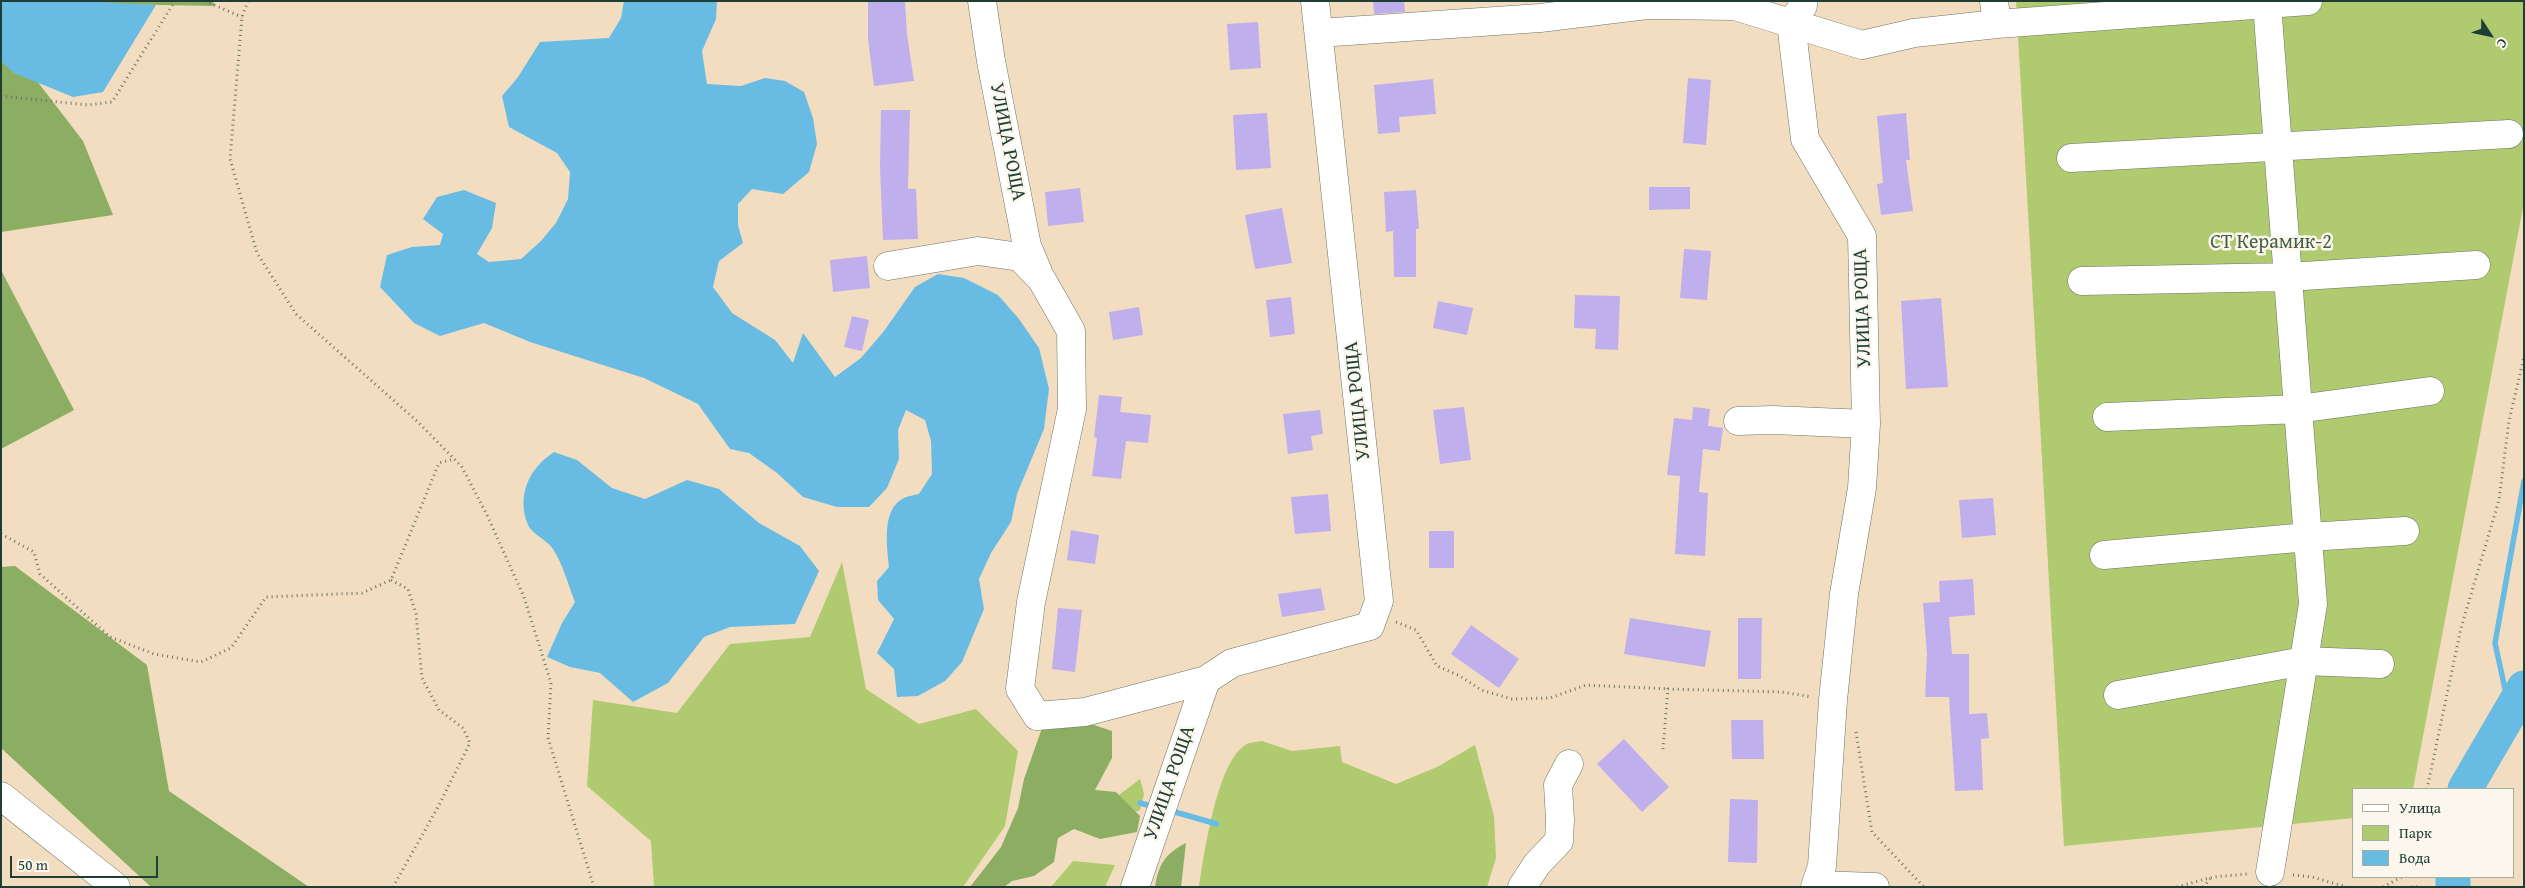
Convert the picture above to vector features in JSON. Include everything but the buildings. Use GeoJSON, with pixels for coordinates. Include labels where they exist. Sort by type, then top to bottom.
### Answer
{"type":"FeatureCollection","features":[{"type":"Feature","properties":{"kind":"street","name":"УЛИЦА РОЩА"},"geometry":{"type":"LineString","coordinates":[[982,1],[991,61],[1027,246],[1042,280],[1071,331],[1072,409],[1031,602],[1020,689],[1037,716],[1085,712],[1206,680],[1232,663],[1370,626],[1380,601],[1315,1]]}},
{"type":"Feature","properties":{"kind":"street"},"geometry":{"type":"LineString","coordinates":[[1319,33],[1540,18],[1647,5],[1735,6],[1797,12],[1862,45],[1995,12],[2308,1]]}},
{"type":"Feature","properties":{"kind":"street"},"geometry":{"type":"LineString","coordinates":[[2267,3],[2313,604],[2270,872]]}},
{"type":"Feature","properties":{"kind":"street","name":"УЛИЦА РОЩА"},"geometry":{"type":"LineString","coordinates":[[1797,12],[1805,139],[1862,236],[1866,424],[1862,488],[1844,594],[1834,696],[1822,866],[1816,886]]}},
{"type":"Feature","properties":{"kind":"street"},"geometry":{"type":"LineString","coordinates":[[2071,158],[2509,134]]}},
{"type":"Feature","properties":{"kind":"street","name":"УЛИЦА РОЩА"},"geometry":{"type":"LineString","coordinates":[[888,266],[978,250],[1020,257],[1042,280]]}},
{"type":"Feature","properties":{"kind":"street"},"geometry":{"type":"LineString","coordinates":[[2082,282],[2288,277],[2476,265]]}},
{"type":"Feature","properties":{"kind":"street"},"geometry":{"type":"LineString","coordinates":[[2107,417],[2298,409],[2430,391]]}},
{"type":"Feature","properties":{"kind":"street"},"geometry":{"type":"LineString","coordinates":[[1738,421],[1774,420],[1866,424]]}},
{"type":"Feature","properties":{"kind":"street"},"geometry":{"type":"LineString","coordinates":[[2104,555],[2308,537],[2405,532]]}},
{"type":"Feature","properties":{"kind":"street"},"geometry":{"type":"LineString","coordinates":[[2118,695],[2304,661],[2380,664]]}},
{"type":"Feature","properties":{"kind":"street","name":"УЛИЦА РОЩА"},"geometry":{"type":"LineString","coordinates":[[1135,887],[1206,680]]}},
{"type":"Feature","properties":{"kind":"street"},"geometry":{"type":"LineString","coordinates":[[1522,887],[1537,864],[1559,841],[1558,785],[1569,764]]}},
{"type":"Feature","properties":{"kind":"street"},"geometry":{"type":"LineString","coordinates":[[1,796],[116,887]]}},
{"type":"Feature","properties":{"kind":"street"},"geometry":{"type":"LineString","coordinates":[[1816,886],[1874,887]]}},
{"type":"Feature","properties":{"kind":"path"},"geometry":{"type":"LineString","coordinates":[[1,96],[88,105],[112,102],[175,1]]}},
{"type":"Feature","properties":{"kind":"path"},"geometry":{"type":"LineString","coordinates":[[205,1],[242,17]]}},
{"type":"Feature","properties":{"kind":"path"},"geometry":{"type":"LineString","coordinates":[[248,1],[242,17],[230,159],[257,253],[296,314],[418,422],[462,467],[486,512],[527,607],[551,683],[548,738],[594,887]]}},
{"type":"Feature","properties":{"kind":"path"},"geometry":{"type":"LineString","coordinates":[[2427,788],[2461,628],[2499,500],[2509,421],[2524,357]]}},
{"type":"Feature","properties":{"kind":"path"},"geometry":{"type":"LineString","coordinates":[[1,534],[34,552],[40,574],[110,637],[154,654],[201,662],[231,648],[266,596],[362,593],[391,580],[439,463],[454,459]]}},
{"type":"Feature","properties":{"kind":"path"},"geometry":{"type":"LineString","coordinates":[[391,580],[408,589],[416,614],[422,678],[439,710],[463,728],[470,742],[438,807],[392,887]]}},
{"type":"Feature","properties":{"kind":"path"},"geometry":{"type":"LineString","coordinates":[[1374,614],[1416,630],[1437,666],[1460,676],[1480,690],[1512,699],[1550,698],[1586,685],[1782,692],[1834,696]]}},
{"type":"Feature","properties":{"kind":"path"},"geometry":{"type":"LineString","coordinates":[[1663,749],[1668,689]]}},
{"type":"Feature","properties":{"kind":"path"},"geometry":{"type":"LineString","coordinates":[[1855,731],[1872,832],[1924,887]]}},
{"type":"Feature","properties":{"kind":"path"},"geometry":{"type":"LineString","coordinates":[[2203,887],[2213,877]]}},
{"type":"Feature","properties":{"kind":"path"},"geometry":{"type":"LineString","coordinates":[[2383,887],[2400,878]]}},
{"type":"Feature","properties":{"kind":"path"},"geometry":{"type":"LineString","coordinates":[[2411,887],[2422,887]]}},
{"type":"Feature","properties":{"kind":"green space"},"geometry":{"type":"Polygon","coordinates":[[[1,1],[213,1],[215,6],[1,2],[1,1]]]}},
{"type":"Feature","properties":{"kind":"green space","name":"СТ Керамик-2"},"geometry":{"type":"Polygon","coordinates":[[[2016,1],[2524,1],[2524,202],[2413,788],[2352,788],[2352,818],[2064,846],[2016,1]]]}},
{"type":"Feature","properties":{"kind":"green space"},"geometry":{"type":"Polygon","coordinates":[[[1,34],[83,141],[113,215],[1,232],[1,34]]]}},
{"type":"Feature","properties":{"kind":"green space"},"geometry":{"type":"Polygon","coordinates":[[[1,270],[74,410],[1,449],[1,270]]]}},
{"type":"Feature","properties":{"kind":"green space"},"geometry":{"type":"Polygon","coordinates":[[[842,562],[866,689],[919,724],[976,709],[1018,751],[1005,826],[963,887],[654,887],[651,841],[587,786],[593,700],[677,713],[730,644],[810,637],[842,562]]]}},
{"type":"Feature","properties":{"kind":"green space"},"geometry":{"type":"Polygon","coordinates":[[[15,566],[147,665],[169,791],[309,887],[151,887],[1,748],[1,567],[15,566]]]}},
{"type":"Feature","properties":{"kind":"green space"},"geometry":{"type":"Polygon","coordinates":[[[1079,720],[1112,731],[1112,758],[1095,790],[1116,792],[1140,816],[1137,832],[1100,839],[1074,829],[1058,838],[1054,862],[1034,876],[1012,881],[1004,887],[970,887],[1001,847],[1018,808],[1024,779],[1042,728],[1079,720]]]}},
{"type":"Feature","properties":{"kind":"green space"},"geometry":{"type":"Polygon","coordinates":[[[1262,741],[1292,751],[1340,746],[1342,762],[1396,784],[1437,767],[1475,745],[1494,816],[1496,858],[1487,887],[1199,887],[1208,832],[1220,787],[1228,768],[1237,753],[1247,744],[1262,741]]]}},
{"type":"Feature","properties":{"kind":"green space"},"geometry":{"type":"Polygon","coordinates":[[[1140,779],[1144,794],[1140,810],[1127,815],[1111,808],[1119,795],[1140,779]]]}},
{"type":"Feature","properties":{"kind":"green space"},"geometry":{"type":"Polygon","coordinates":[[[1186,843],[1181,887],[1155,887],[1164,860],[1173,851],[1186,843]]]}},
{"type":"Feature","properties":{"kind":"green space"},"geometry":{"type":"Polygon","coordinates":[[[1073,861],[1115,865],[1105,887],[1051,887],[1073,861]]]}},
{"type":"Feature","properties":{"kind":"water"},"geometry":{"type":"Polygon","coordinates":[[[1,1],[77,1],[156,5],[103,92],[73,97],[14,73],[1,61],[1,1]]]}},
{"type":"Feature","properties":{"kind":"water"},"geometry":{"type":"Polygon","coordinates":[[[624,1],[717,1],[716,19],[702,51],[707,84],[741,86],[765,78],[785,81],[804,92],[813,118],[817,144],[809,172],[783,194],[752,189],[738,204],[738,225],[743,243],[719,261],[713,287],[732,313],[775,340],[793,363],[803,333],[835,377],[861,358],[884,331],[915,287],[938,274],[964,278],[998,295],[1019,319],[1039,348],[1049,389],[1044,429],[1017,494],[1011,522],[991,553],[979,579],[984,609],[962,662],[945,681],[918,696],[897,697],[894,669],[877,653],[894,619],[878,600],[877,581],[889,567],[887,529],[892,510],[904,498],[919,494],[932,474],[931,441],[925,420],[906,410],[898,430],[899,459],[887,488],[869,507],[837,507],[803,497],[777,473],[749,453],[730,449],[698,404],[644,378],[530,342],[484,323],[440,336],[414,323],[380,287],[387,255],[412,247],[440,245],[443,234],[423,219],[437,197],[464,190],[496,203],[492,228],[477,254],[489,262],[521,259],[541,241],[556,223],[568,199],[570,172],[557,153],[509,127],[502,96],[518,77],[540,42],[609,38],[621,18],[624,1]]]}},
{"type":"Feature","properties":{"kind":"water"},"geometry":{"type":"Polygon","coordinates":[[[554,452],[577,460],[612,488],[645,499],[687,480],[719,489],[759,523],[800,546],[819,571],[795,624],[730,627],[704,637],[668,683],[633,702],[600,673],[570,667],[547,657],[562,623],[575,602],[556,554],[528,525],[523,504],[524,493],[532,474],[554,452]]]}},
{"type":"Feature","properties":{"kind":"waterway"},"geometry":{"type":"LineString","coordinates":[[2510,712],[2495,643],[2524,481]]}},
{"type":"Feature","properties":{"kind":"waterway"},"geometry":{"type":"LineString","coordinates":[[2466,788],[2524,688]]}},
{"type":"Feature","properties":{"kind":"waterway"},"geometry":{"type":"LineString","coordinates":[[1140,803],[1151,806]]}},
{"type":"Feature","properties":{"kind":"waterway"},"geometry":{"type":"LineString","coordinates":[[1175,812],[1217,824]]}},
{"type":"Feature","properties":{"kind":"waterway"},"geometry":{"type":"LineString","coordinates":[[2453,878],[2453,887]]}}]}
